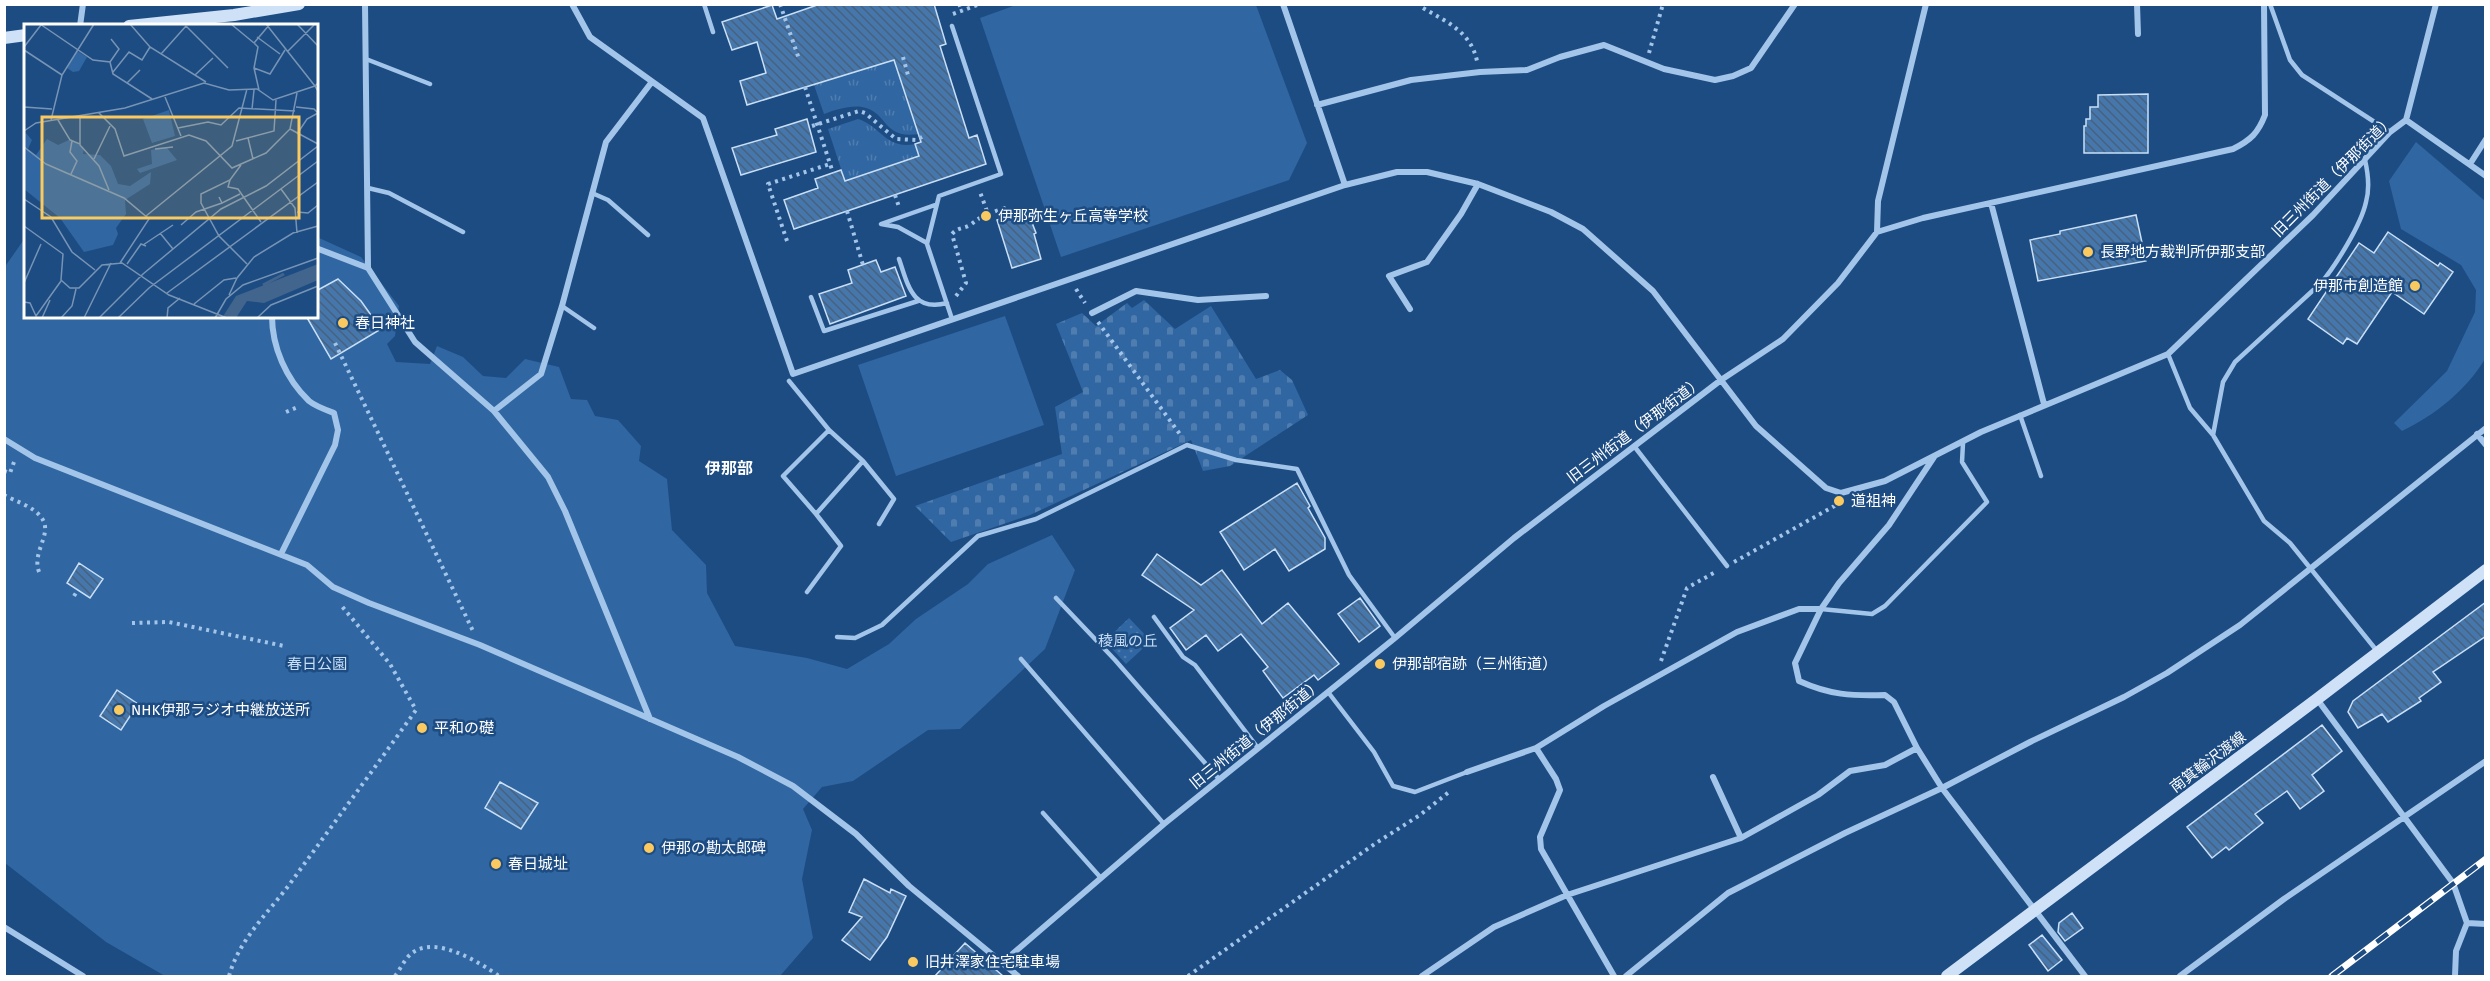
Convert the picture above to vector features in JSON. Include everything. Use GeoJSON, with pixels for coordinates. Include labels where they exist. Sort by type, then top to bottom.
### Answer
{"type":"FeatureCollection","features":[{"type":"Feature","properties":{"kind":"main road"},"geometry":{"type":"LineString","coordinates":[[155,24],[234,15],[299,4]]}},
{"type":"Feature","properties":{"kind":"main road"},"geometry":{"type":"LineString","coordinates":[[4,38],[24,34]]}},
{"type":"Feature","properties":{"kind":"main road","name":"南箕輪沢渡線"},"geometry":{"type":"LineString","coordinates":[[1947,976],[2486,570]]}},
{"type":"Feature","properties":{"kind":"street"},"geometry":{"type":"LineString","coordinates":[[80,24],[83,4]]}},
{"type":"Feature","properties":{"kind":"street"},"geometry":{"type":"LineString","coordinates":[[365,4],[368,268],[415,342],[494,411],[548,477],[565,511],[650,720]]}},
{"type":"Feature","properties":{"kind":"street"},"geometry":{"type":"LineString","coordinates":[[572,4],[590,37],[651,83],[703,118],[793,374]]}},
{"type":"Feature","properties":{"kind":"street"},"geometry":{"type":"LineString","coordinates":[[1283,4],[1345,185]]}},
{"type":"Feature","properties":{"kind":"street"},"geometry":{"type":"LineString","coordinates":[[1317,105],[1411,80],[1480,72],[1527,70],[1593,46],[1604,45],[1647,63],[1699,78],[1715,80],[1733,76],[1751,68],[1795,4]]}},
{"type":"Feature","properties":{"kind":"street"},"geometry":{"type":"LineString","coordinates":[[789,381],[793,374],[952,319],[1345,185],[1397,172],[1427,172],[1478,184],[1551,212],[1583,229],[1653,291],[1720,380],[1783,339],[1838,283],[1877,232],[1878,201],[1926,4]]}},
{"type":"Feature","properties":{"kind":"street"},"geometry":{"type":"LineString","coordinates":[[2137,4],[2138,34]]}},
{"type":"Feature","properties":{"kind":"street"},"geometry":{"type":"LineString","coordinates":[[1877,232],[1923,218],[2233,149],[2251,140],[2260,129],[2265,115],[2264,4]]}},
{"type":"Feature","properties":{"kind":"street"},"geometry":{"type":"LineString","coordinates":[[2436,4],[2406,120],[2486,176]]}},
{"type":"Feature","properties":{"kind":"street"},"geometry":{"type":"LineString","coordinates":[[494,411],[541,374],[562,306],[606,142],[651,83]]}},
{"type":"Feature","properties":{"kind":"street","name":"旧三州街道（伊那街道）"},"geometry":{"type":"LineString","coordinates":[[1003,962],[1164,824],[1395,638],[1514,538],[1720,380],[1756,426],[1826,488],[1841,493],[1885,481],[1981,432],[2168,354],[2313,215],[2390,132],[2406,120]]}},
{"type":"Feature","properties":{"kind":"street"},"geometry":{"type":"LineString","coordinates":[[2470,164],[2486,139]]}},
{"type":"Feature","properties":{"kind":"street"},"geometry":{"type":"LineString","coordinates":[[1410,309],[1389,276],[1427,262],[1461,214],[1478,184]]}},
{"type":"Feature","properties":{"kind":"street"},"geometry":{"type":"LineString","coordinates":[[1991,203],[2044,404]]}},
{"type":"Feature","properties":{"kind":"street"},"geometry":{"type":"LineString","coordinates":[[318,249],[368,268]]}},
{"type":"Feature","properties":{"kind":"street"},"geometry":{"type":"LineString","coordinates":[[1092,313],[1136,291],[1198,300],[1266,296]]}},
{"type":"Feature","properties":{"kind":"street"},"geometry":{"type":"LineString","coordinates":[[272,318],[272,337],[288,373],[310,402],[333,414],[338,430],[335,446],[281,554]]}},
{"type":"Feature","properties":{"kind":"street"},"geometry":{"type":"LineString","coordinates":[[1626,976],[1728,893],[1845,833],[1942,788],[2124,697],[2167,673],[2240,625],[2486,428]]}},
{"type":"Feature","properties":{"kind":"street"},"geometry":{"type":"LineString","coordinates":[[2477,434],[2486,445]]}},
{"type":"Feature","properties":{"kind":"street"},"geometry":{"type":"LineString","coordinates":[[4,439],[35,458],[307,565],[333,587],[480,645],[738,757],[793,786],[856,834],[909,886],[1018,976]]}},
{"type":"Feature","properties":{"kind":"street"},"geometry":{"type":"LineString","coordinates":[[1934,457],[1889,525],[1839,583],[1821,609],[1795,663],[1799,681],[1822,691],[1848,696],[1885,695],[1894,702],[1917,748],[1942,788],[2085,976]]}},
{"type":"Feature","properties":{"kind":"street"},"geometry":{"type":"LineString","coordinates":[[1467,772],[1536,748],[1604,706],[1737,632],[1799,609],[1821,609]]}},
{"type":"Feature","properties":{"kind":"street"},"geometry":{"type":"LineString","coordinates":[[2317,699],[2453,883],[2467,923],[2456,951],[2455,976]]}},
{"type":"Feature","properties":{"kind":"street"},"geometry":{"type":"LineString","coordinates":[[1536,748],[1556,778],[1560,790],[1540,837],[1541,849],[1614,976]]}},
{"type":"Feature","properties":{"kind":"street"},"geometry":{"type":"LineString","coordinates":[[1422,976],[1494,927],[1568,895],[1741,838],[1818,795],[1850,771],[1885,765],[1917,748]]}},
{"type":"Feature","properties":{"kind":"street"},"geometry":{"type":"LineString","coordinates":[[2180,976],[2284,899],[2486,761]]}},
{"type":"Feature","properties":{"kind":"street"},"geometry":{"type":"LineString","coordinates":[[1713,777],[1741,838]]}},
{"type":"Feature","properties":{"kind":"street"},"geometry":{"type":"LineString","coordinates":[[2467,923],[2486,924]]}},
{"type":"Feature","properties":{"kind":"street"},"geometry":{"type":"LineString","coordinates":[[4,927],[83,976]]}},
{"type":"Feature","properties":{"kind":"lane"},"geometry":{"type":"LineString","coordinates":[[704,4],[713,32]]}},
{"type":"Feature","properties":{"kind":"lane"},"geometry":{"type":"LineString","coordinates":[[2270,4],[2290,60],[2302,75],[2390,132]]}},
{"type":"Feature","properties":{"kind":"lane"},"geometry":{"type":"LineString","coordinates":[[951,26],[1001,174],[939,196],[936,204],[927,243],[952,319]]}},
{"type":"Feature","properties":{"kind":"lane"},"geometry":{"type":"LineString","coordinates":[[366,59],[430,84]]}},
{"type":"Feature","properties":{"kind":"lane"},"geometry":{"type":"LineString","coordinates":[[2213,435],[2223,382],[2235,362],[2321,283],[2333,268],[2367,201],[2368,179],[2365,160]]}},
{"type":"Feature","properties":{"kind":"lane"},"geometry":{"type":"LineString","coordinates":[[368,188],[389,193],[463,232]]}},
{"type":"Feature","properties":{"kind":"lane"},"geometry":{"type":"LineString","coordinates":[[592,193],[608,200],[648,235]]}},
{"type":"Feature","properties":{"kind":"lane"},"geometry":{"type":"LineString","coordinates":[[927,243],[898,227],[881,224],[936,204]]}},
{"type":"Feature","properties":{"kind":"lane"},"geometry":{"type":"LineString","coordinates":[[899,259],[909,288],[918,301]]}},
{"type":"Feature","properties":{"kind":"lane"},"geometry":{"type":"LineString","coordinates":[[811,297],[824,332],[918,301],[934,306],[947,303]]}},
{"type":"Feature","properties":{"kind":"lane"},"geometry":{"type":"LineString","coordinates":[[562,306],[594,328]]}},
{"type":"Feature","properties":{"kind":"lane"},"geometry":{"type":"LineString","coordinates":[[2168,354],[2190,408],[2213,435],[2264,521],[2290,543],[2378,651]]}},
{"type":"Feature","properties":{"kind":"lane"},"geometry":{"type":"LineString","coordinates":[[789,381],[828,430],[862,461],[894,499],[879,524]]}},
{"type":"Feature","properties":{"kind":"lane"},"geometry":{"type":"LineString","coordinates":[[2020,415],[2041,476]]}},
{"type":"Feature","properties":{"kind":"lane"},"geometry":{"type":"LineString","coordinates":[[807,592],[841,546],[783,476],[828,430]]}},
{"type":"Feature","properties":{"kind":"lane"},"geometry":{"type":"LineString","coordinates":[[1821,609],[1872,614],[1885,606],[1987,502],[1962,462],[1963,443]]}},
{"type":"Feature","properties":{"kind":"lane"},"geometry":{"type":"LineString","coordinates":[[837,637],[855,638],[882,625],[978,536],[1036,519],[1187,445],[1236,460],[1298,469],[1349,575],[1395,638]]}},
{"type":"Feature","properties":{"kind":"lane"},"geometry":{"type":"LineString","coordinates":[[1634,446],[1727,566]]}},
{"type":"Feature","properties":{"kind":"lane"},"geometry":{"type":"LineString","coordinates":[[816,514],[862,461]]}},
{"type":"Feature","properties":{"kind":"lane"},"geometry":{"type":"LineString","coordinates":[[1056,598],[1115,660],[1219,779]]}},
{"type":"Feature","properties":{"kind":"lane"},"geometry":{"type":"LineString","coordinates":[[1154,617],[1182,657],[1195,665],[1258,748]]}},
{"type":"Feature","properties":{"kind":"lane"},"geometry":{"type":"LineString","coordinates":[[1021,658],[1164,824]]}},
{"type":"Feature","properties":{"kind":"lane"},"geometry":{"type":"LineString","coordinates":[[1328,692],[1374,752],[1393,786],[1415,792],[1467,772]]}},
{"type":"Feature","properties":{"kind":"lane"},"geometry":{"type":"LineString","coordinates":[[1043,813],[1101,878]]}},
{"type":"Feature","properties":{"kind":"path"},"geometry":{"type":"LineString","coordinates":[[780,4],[799,58]]}},
{"type":"Feature","properties":{"kind":"path"},"geometry":{"type":"LineString","coordinates":[[959,4],[962,11]]}},
{"type":"Feature","properties":{"kind":"path"},"geometry":{"type":"LineString","coordinates":[[946,17],[980,4]]}},
{"type":"Feature","properties":{"kind":"path"},"geometry":{"type":"LineString","coordinates":[[1647,63],[1663,4]]}},
{"type":"Feature","properties":{"kind":"path"},"geometry":{"type":"LineString","coordinates":[[1423,8],[1463,32],[1475,50],[1480,72]]}},
{"type":"Feature","properties":{"kind":"path"},"geometry":{"type":"LineString","coordinates":[[903,57],[908,75]]}},
{"type":"Feature","properties":{"kind":"path"},"geometry":{"type":"LineString","coordinates":[[805,87],[833,173]]}},
{"type":"Feature","properties":{"kind":"path"},"geometry":{"type":"LineString","coordinates":[[812,126],[860,111],[896,139],[916,140],[925,136]]}},
{"type":"Feature","properties":{"kind":"path"},"geometry":{"type":"LineString","coordinates":[[787,241],[768,184],[830,164]]}},
{"type":"Feature","properties":{"kind":"path"},"geometry":{"type":"LineString","coordinates":[[977,182],[988,214]]}},
{"type":"Feature","properties":{"kind":"path"},"geometry":{"type":"LineString","coordinates":[[961,316],[955,298],[966,283],[952,234],[957,229],[969,226],[977,218],[1004,208],[1005,211]]}},
{"type":"Feature","properties":{"kind":"path"},"geometry":{"type":"LineString","coordinates":[[847,211],[863,265]]}},
{"type":"Feature","properties":{"kind":"path"},"geometry":{"type":"LineString","coordinates":[[1070,279],[1187,445]]}},
{"type":"Feature","properties":{"kind":"path"},"geometry":{"type":"LineString","coordinates":[[335,343],[480,645]]}},
{"type":"Feature","properties":{"kind":"path"},"geometry":{"type":"LineString","coordinates":[[4,471],[10,473],[14,462]]}},
{"type":"Feature","properties":{"kind":"path"},"geometry":{"type":"LineString","coordinates":[[1656,676],[1687,588],[1841,502],[1841,493]]}},
{"type":"Feature","properties":{"kind":"path"},"geometry":{"type":"LineString","coordinates":[[4,495],[40,515],[45,524],[46,530],[37,558],[37,569],[41,576]]}},
{"type":"Feature","properties":{"kind":"path"},"geometry":{"type":"LineString","coordinates":[[229,976],[232,965],[259,920],[284,892],[416,711],[390,664],[340,605],[333,587]]}},
{"type":"Feature","properties":{"kind":"path"},"geometry":{"type":"LineString","coordinates":[[74,596],[78,590]]}},
{"type":"Feature","properties":{"kind":"path"},"geometry":{"type":"LineString","coordinates":[[132,623],[169,622],[284,646]]}},
{"type":"Feature","properties":{"kind":"path"},"geometry":{"type":"LineString","coordinates":[[1188,976],[1376,843],[1420,815],[1459,784],[1467,772]]}},
{"type":"Feature","properties":{"kind":"path"},"geometry":{"type":"LineString","coordinates":[[395,976],[412,953],[435,946],[474,959],[499,976]]}},
{"type":"Feature","properties":{"kind":"green space"},"geometry":{"type":"Polygon","coordinates":[[[1016,5],[1256,5],[1307,143],[1289,180],[1061,257],[980,18],[1016,5]]]}},
{"type":"Feature","properties":{"kind":"green space"},"geometry":{"type":"Polygon","coordinates":[[[896,59],[919,134],[898,133],[877,114],[862,107],[848,107],[824,114],[814,85],[896,59]]]}},
{"type":"Feature","properties":{"kind":"green space"},"geometry":{"type":"Polygon","coordinates":[[[858,119],[866,122],[890,141],[905,145],[915,144],[919,156],[845,181],[828,129],[858,119]]]}},
{"type":"Feature","properties":{"kind":"green space"},"geometry":{"type":"Polygon","coordinates":[[[2416,142],[2485,201],[2486,357],[2460,391],[2426,418],[2402,431],[2394,423],[2447,371],[2475,312],[2476,290],[2461,265],[2401,229],[2389,181],[2416,142]]]}},
{"type":"Feature","properties":{"kind":"green space","name":"春日公園"},"geometry":{"type":"Polygon","coordinates":[[[318,237],[361,257],[399,306],[395,336],[387,344],[396,362],[430,364],[437,346],[463,357],[483,376],[506,378],[525,359],[559,367],[571,399],[587,400],[595,416],[618,420],[641,446],[639,461],[667,479],[672,530],[706,565],[707,593],[735,646],[807,658],[847,669],[889,644],[916,619],[968,584],[988,564],[1052,535],[1075,570],[1045,649],[960,729],[928,730],[853,781],[822,787],[803,809],[812,830],[802,879],[813,938],[780,976],[165,976],[106,942],[5,863],[4,268],[24,239],[24,318],[318,318],[318,237]]]}},
{"type":"Feature","properties":{"kind":"green space"},"geometry":{"type":"Polygon","coordinates":[[[1144,300],[1175,329],[1211,306],[1256,379],[1280,370],[1292,380],[1308,415],[1230,466],[1203,471],[1191,440],[1030,515],[951,542],[915,506],[1062,454],[1055,407],[1083,392],[1056,324],[1082,313],[1096,326],[1127,303],[1132,308],[1144,300]]]}},
{"type":"Feature","properties":{"kind":"green space"},"geometry":{"type":"Polygon","coordinates":[[[1005,316],[1044,425],[896,476],[858,365],[1005,316]]]}},
{"type":"Feature","properties":{"kind":"green space","name":"稜風の丘"},"geometry":{"type":"Polygon","coordinates":[[[1129,618],[1151,641],[1126,664],[1105,641],[1129,618]]]}},
{"type":"Feature","properties":{"kind":"building"},"geometry":{"type":"Polygon","coordinates":[[[820,4],[934,4],[946,44],[940,46],[969,138],[977,135],[986,164],[794,229],[784,200],[818,188],[815,179],[841,170],[845,181],[919,156],[915,144],[921,142],[894,60],[747,105],[740,81],[766,73],[757,42],[732,50],[722,22],[772,5],[777,19],[820,4]]]}},
{"type":"Feature","properties":{"kind":"building"},"geometry":{"type":"Polygon","coordinates":[[[2148,94],[2148,153],[2084,153],[2084,126],[2086,126],[2086,119],[2090,119],[2090,107],[2098,107],[2098,95],[2148,94]]]}},
{"type":"Feature","properties":{"kind":"building"},"geometry":{"type":"Polygon","coordinates":[[[807,119],[816,152],[741,175],[732,148],[777,135],[775,129],[807,119]]]}},
{"type":"Feature","properties":{"kind":"building"},"geometry":{"type":"Polygon","coordinates":[[[1027,210],[1036,233],[1034,234],[1041,259],[1012,268],[997,220],[1027,210]]]}},
{"type":"Feature","properties":{"kind":"building","name":"長野地方裁判所伊那支部"},"geometry":{"type":"Polygon","coordinates":[[[2136,215],[2146,261],[2038,281],[2030,240],[2060,234],[2060,231],[2136,215]]]}},
{"type":"Feature","properties":{"kind":"building","name":"伊那市創造館"},"geometry":{"type":"Polygon","coordinates":[[[2388,232],[2438,266],[2440,263],[2453,272],[2424,314],[2392,292],[2357,344],[2347,338],[2343,344],[2308,319],[2359,243],[2374,253],[2388,232]]]}},
{"type":"Feature","properties":{"kind":"building"},"geometry":{"type":"Polygon","coordinates":[[[876,260],[881,272],[895,267],[906,296],[830,324],[819,294],[852,283],[848,270],[876,260]]]}},
{"type":"Feature","properties":{"kind":"building","name":"春日神社"},"geometry":{"type":"Polygon","coordinates":[[[338,279],[361,301],[381,329],[331,359],[307,318],[318,318],[318,290],[338,279]]]}},
{"type":"Feature","properties":{"kind":"building"},"geometry":{"type":"Polygon","coordinates":[[[1297,483],[1325,538],[1325,549],[1289,571],[1275,549],[1244,570],[1220,532],[1297,483]]]}},
{"type":"Feature","properties":{"kind":"building"},"geometry":{"type":"Polygon","coordinates":[[[1157,554],[1201,585],[1222,570],[1262,624],[1288,603],[1339,664],[1318,680],[1314,675],[1283,698],[1263,671],[1268,667],[1241,634],[1218,651],[1206,635],[1186,650],[1170,628],[1194,610],[1142,575],[1157,554]]]}},
{"type":"Feature","properties":{"kind":"building"},"geometry":{"type":"Polygon","coordinates":[[[79,563],[103,579],[90,598],[67,583],[79,563]]]}},
{"type":"Feature","properties":{"kind":"building"},"geometry":{"type":"Polygon","coordinates":[[[1360,598],[1380,626],[1359,642],[1338,614],[1360,598]]]}},
{"type":"Feature","properties":{"kind":"building"},"geometry":{"type":"Polygon","coordinates":[[[2486,602],[2486,636],[2433,672],[2441,682],[2419,698],[2421,701],[2388,722],[2382,714],[2358,728],[2348,712],[2353,701],[2486,602]]]}},
{"type":"Feature","properties":{"kind":"building","name":"NHK伊那ラジオ中継放送所"},"geometry":{"type":"Polygon","coordinates":[[[117,690],[138,704],[121,730],[100,716],[117,690]]]}},
{"type":"Feature","properties":{"kind":"building"},"geometry":{"type":"Polygon","coordinates":[[[2322,725],[2342,751],[2312,775],[2324,791],[2300,809],[2287,791],[2255,814],[2263,823],[2229,850],[2226,847],[2212,858],[2187,827],[2322,725]]]}},
{"type":"Feature","properties":{"kind":"building"},"geometry":{"type":"Polygon","coordinates":[[[500,782],[538,803],[521,829],[485,808],[500,782]]]}},
{"type":"Feature","properties":{"kind":"building"},"geometry":{"type":"Polygon","coordinates":[[[864,879],[890,893],[891,889],[906,896],[887,937],[870,960],[842,940],[862,917],[849,912],[864,879]]]}},
{"type":"Feature","properties":{"kind":"building"},"geometry":{"type":"Polygon","coordinates":[[[2072,913],[2083,928],[2065,941],[2058,932],[2059,923],[2072,913]]]}},
{"type":"Feature","properties":{"kind":"building"},"geometry":{"type":"Polygon","coordinates":[[[2042,935],[2062,960],[2048,971],[2029,945],[2042,935]]]}},
{"type":"Feature","properties":{"kind":"building"},"geometry":{"type":"Polygon","coordinates":[[[965,943],[1003,976],[935,976],[965,943]]]}},
{"type":"Feature","properties":{"kind":"railway"},"geometry":{"type":"LineString","coordinates":[[2332,976],[2486,859]]}},
{"type":"Feature","properties":{"kind":"place","name":"伊那弥生ヶ丘高等学校"},"geometry":{"type":"Point","coordinates":[986,216]}},
{"type":"Feature","properties":{"kind":"place","name":"長野地方裁判所伊那支部"},"geometry":{"type":"Point","coordinates":[2088,252]}},
{"type":"Feature","properties":{"kind":"place","name":"伊那市創造館"},"geometry":{"type":"Point","coordinates":[2415,286]}},
{"type":"Feature","properties":{"kind":"place","name":"春日神社"},"geometry":{"type":"Point","coordinates":[343,323]}},
{"type":"Feature","properties":{"kind":"place","name":"道祖神"},"geometry":{"type":"Point","coordinates":[1839,501]}},
{"type":"Feature","properties":{"kind":"place","name":"伊那部宿跡（三州街道）"},"geometry":{"type":"Point","coordinates":[1380,664]}},
{"type":"Feature","properties":{"kind":"place","name":"NHK伊那ラジオ中継放送所"},"geometry":{"type":"Point","coordinates":[119,710]}},
{"type":"Feature","properties":{"kind":"place","name":"平和の礎"},"geometry":{"type":"Point","coordinates":[422,728]}},
{"type":"Feature","properties":{"kind":"place","name":"伊那の勘太郎碑"},"geometry":{"type":"Point","coordinates":[649,848]}},
{"type":"Feature","properties":{"kind":"place","name":"春日城址"},"geometry":{"type":"Point","coordinates":[496,864]}},
{"type":"Feature","properties":{"kind":"place","name":"旧井澤家住宅駐車場"},"geometry":{"type":"Point","coordinates":[913,962]}},
{"type":"Feature","properties":{"kind":"district","name":"伊那部"},"geometry":{"type":"Point","coordinates":[729,468]}}]}
